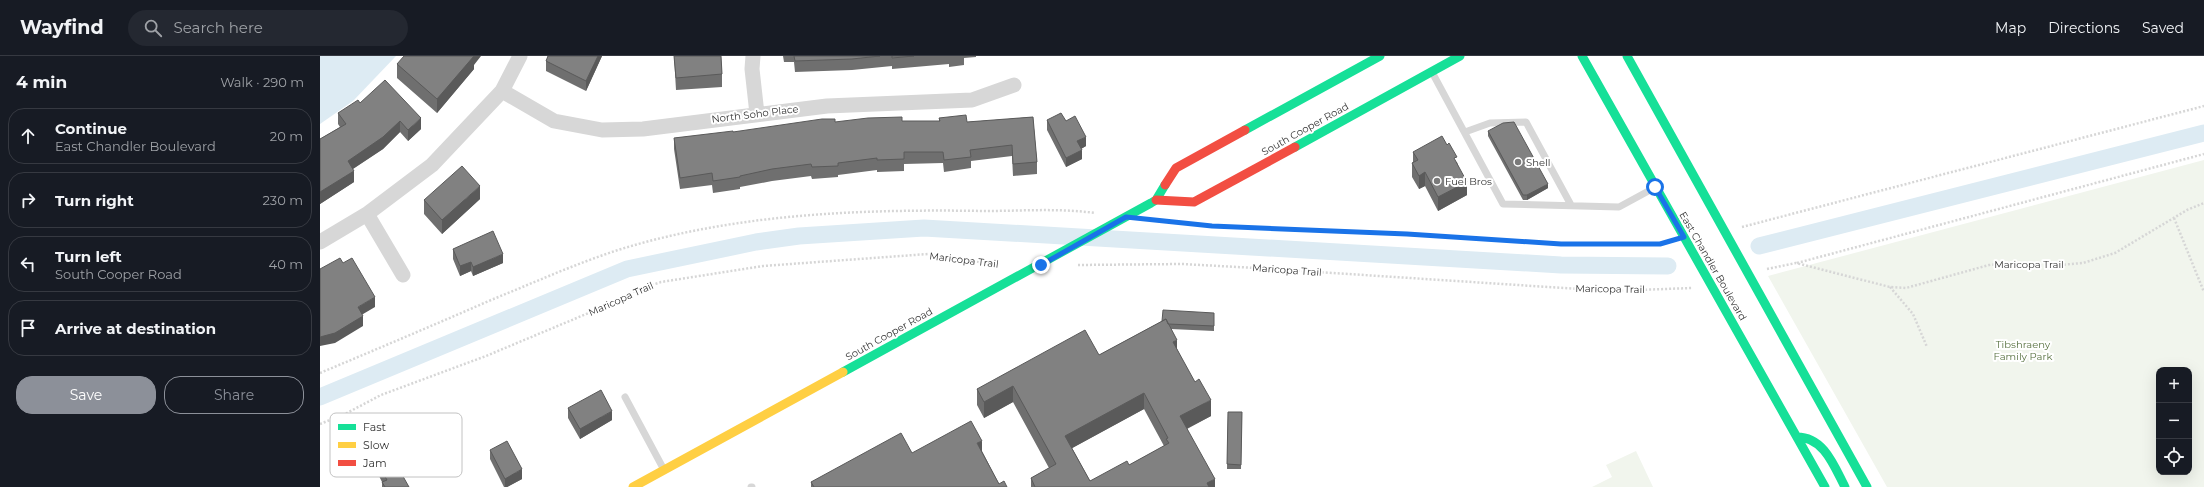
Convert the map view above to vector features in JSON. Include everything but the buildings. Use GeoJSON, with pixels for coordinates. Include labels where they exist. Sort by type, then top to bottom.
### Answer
{"type":"FeatureCollection","features":[{"type":"Feature","properties":{"kind":"main road","name":"South Cooper Road"},"geometry":{"type":"LineString","coordinates":[[633,487],[1050,260],[1156,200],[1176,168],[1380,56]]}},
{"type":"Feature","properties":{"kind":"main road","name":"South Cooper Road"},"geometry":{"type":"LineString","coordinates":[[1156,200],[1194,202],[1460,56]]}},
{"type":"Feature","properties":{"kind":"main road","name":"East Chandler Boulevard"},"geometry":{"type":"LineString","coordinates":[[1582,56],[1825,487]]}},
{"type":"Feature","properties":{"kind":"main road"},"geometry":{"type":"LineString","coordinates":[[1627,56],[1867,487]]}},
{"type":"Feature","properties":{"kind":"main road"},"geometry":{"type":"LineString","coordinates":[[1797,437],[1804,435],[1815,440],[1824,450],[1845,487]]}},
{"type":"Feature","properties":{"kind":"street"},"geometry":{"type":"LineString","coordinates":[[320,242],[367,214],[432,165],[502,91],[520,56]]}},
{"type":"Feature","properties":{"kind":"street"},"geometry":{"type":"LineString","coordinates":[[753,56],[752,69],[757,114]]}},
{"type":"Feature","properties":{"kind":"street","name":"North Soho Place"},"geometry":{"type":"LineString","coordinates":[[502,91],[554,121],[602,130],[643,129],[827,106],[972,100],[1014,86]]}},
{"type":"Feature","properties":{"kind":"street"},"geometry":{"type":"LineString","coordinates":[[367,214],[403,275]]}},
{"type":"Feature","properties":{"kind":"lane"},"geometry":{"type":"LineString","coordinates":[[1432,72],[1503,204],[1619,207],[1655,187]]}},
{"type":"Feature","properties":{"kind":"lane"},"geometry":{"type":"LineString","coordinates":[[1465,132],[1490,123],[1526,122],[1571,205]]}},
{"type":"Feature","properties":{"kind":"lane"},"geometry":{"type":"LineString","coordinates":[[625,397],[664,470]]}},
{"type":"Feature","properties":{"kind":"path"},"geometry":{"type":"LineString","coordinates":[[1749,227],[2204,106]]}},
{"type":"Feature","properties":{"kind":"path"},"geometry":{"type":"LineString","coordinates":[[1796,263],[2204,154]]}},
{"type":"Feature","properties":{"kind":"path","name":"Maricopa Trail"},"geometry":{"type":"LineString","coordinates":[[1773,267],[1796,263],[1890,287],[1906,288],[1989,265],[2010,263],[2048,266],[2083,263],[2115,253],[2187,210],[2204,203]]}},
{"type":"Feature","properties":{"kind":"path"},"geometry":{"type":"LineString","coordinates":[[320,373],[569,267],[671,235],[750,221],[832,213],[919,210],[1016,211],[1068,209],[1097,213]]}},
{"type":"Feature","properties":{"kind":"path"},"geometry":{"type":"LineString","coordinates":[[1126,217],[1212,226],[1407,234],[1561,244],[1660,244],[1684,237]]}},
{"type":"Feature","properties":{"kind":"path"},"geometry":{"type":"LineString","coordinates":[[2174,218],[2204,292]]}},
{"type":"Feature","properties":{"kind":"path","name":"Maricopa Trail"},"geometry":{"type":"LineString","coordinates":[[347,413],[381,395],[486,356],[591,312],[636,290],[661,282],[763,266],[928,254],[993,265],[1006,265]]}},
{"type":"Feature","properties":{"kind":"path","name":"Maricopa Trail"},"geometry":{"type":"LineString","coordinates":[[1072,265],[1182,264],[1610,292],[1685,289]]}},
{"type":"Feature","properties":{"kind":"path"},"geometry":{"type":"LineString","coordinates":[[1890,287],[1913,314],[1927,347]]}},
{"type":"Feature","properties":{"kind":"path","name":"Maricopa Trail"},"geometry":{"type":"LineString","coordinates":[[320,424],[330,420]]}},
{"type":"Feature","properties":{"kind":"green space","name":"Tibshraeny Family Park"},"geometry":{"type":"Polygon","coordinates":[[[2204,160],[2204,487],[1887,487],[1768,276],[2204,160]]]}},
{"type":"Feature","properties":{"kind":"green space"},"geometry":{"type":"Polygon","coordinates":[[[1636,451],[1653,487],[1592,487],[1612,477],[1606,465],[1636,451]]]}},
{"type":"Feature","properties":{"kind":"shaded area"},"geometry":{"type":"Polygon","coordinates":[[[320,56],[396,56],[353,101],[320,124],[320,56]]]}},
{"type":"Feature","properties":{"kind":"waterway"},"geometry":{"type":"LineString","coordinates":[[1759,246],[2204,133]]}},
{"type":"Feature","properties":{"kind":"waterway"},"geometry":{"type":"LineString","coordinates":[[320,397],[627,269],[756,242],[799,236],[924,228],[1561,265],[1668,266]]}},
{"type":"Feature","properties":{"kind":"traffic: fast"},"geometry":{"type":"LineString","coordinates":[[1245,130],[1380,56]]}},
{"type":"Feature","properties":{"kind":"traffic: fast"},"geometry":{"type":"LineString","coordinates":[[1295,147],[1460,56]]}},
{"type":"Feature","properties":{"kind":"traffic: fast"},"geometry":{"type":"LineString","coordinates":[[1582,56],[1825,487]]}},
{"type":"Feature","properties":{"kind":"traffic: fast"},"geometry":{"type":"LineString","coordinates":[[1627,56],[1867,487]]}},
{"type":"Feature","properties":{"kind":"traffic: fast"},"geometry":{"type":"LineString","coordinates":[[843,372],[1151,203],[1156,200],[1165,185]]}},
{"type":"Feature","properties":{"kind":"traffic: fast"},"geometry":{"type":"LineString","coordinates":[[1797,437],[1806,438],[1821,447],[1832,462],[1845,487]]}},
{"type":"Feature","properties":{"kind":"traffic: slow"},"geometry":{"type":"LineString","coordinates":[[633,487],[843,372]]}},
{"type":"Feature","properties":{"kind":"traffic: jam"},"geometry":{"type":"LineString","coordinates":[[1165,185],[1176,168],[1245,130]]}},
{"type":"Feature","properties":{"kind":"traffic: jam"},"geometry":{"type":"LineString","coordinates":[[1156,200],[1194,202],[1295,147]]}},
{"type":"Feature","properties":{"kind":"place","name":"Shell"},"geometry":{"type":"Point","coordinates":[1518,162]}},
{"type":"Feature","properties":{"kind":"place","name":"Fuel Bros"},"geometry":{"type":"Point","coordinates":[1437,181]}},
{"type":"Feature","properties":{"kind":"route"},"geometry":{"type":"LineString","coordinates":[[1041,265],[1126,217],[1212,226],[1407,234],[1561,244],[1660,244],[1684,237],[1655,187]]}}]}
